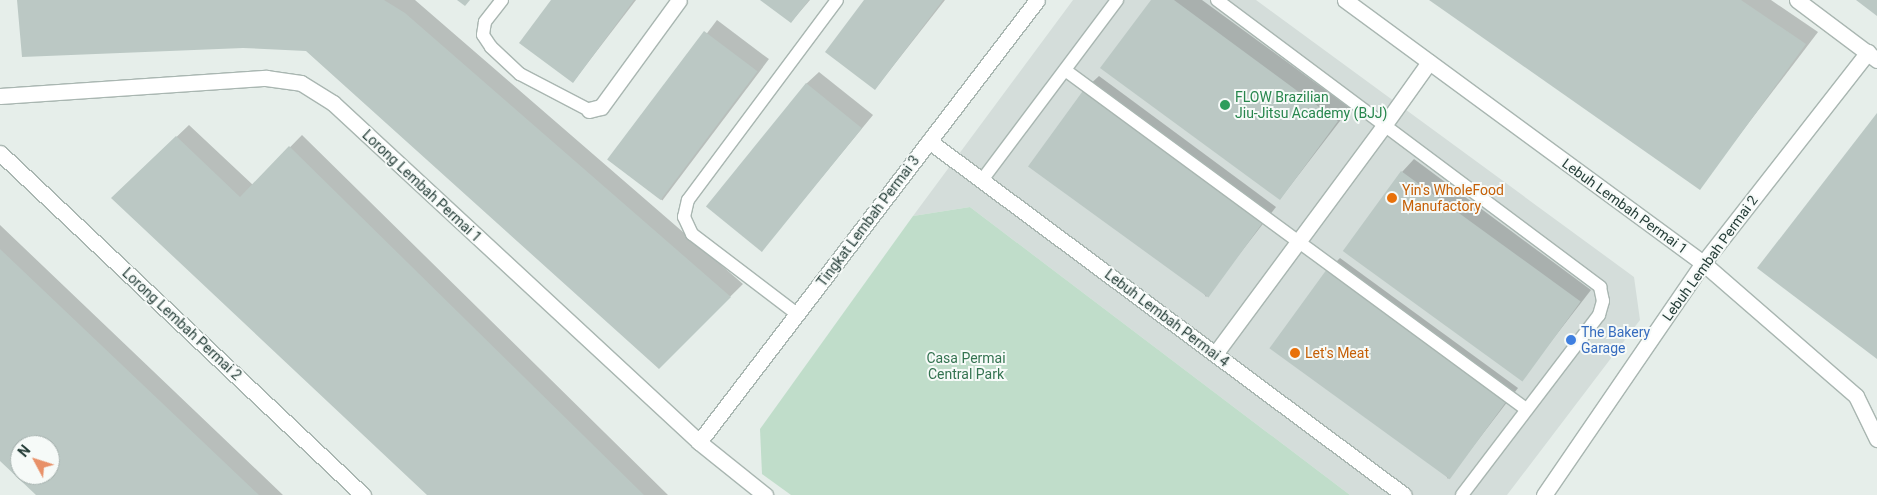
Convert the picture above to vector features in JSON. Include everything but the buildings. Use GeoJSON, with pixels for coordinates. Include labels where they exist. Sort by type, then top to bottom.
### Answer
{"type":"FeatureCollection","features":[{"type":"Feature","properties":{"kind":"street"},"geometry":{"type":"LineString","coordinates":[[589,110],[601,107],[679,0]]}},
{"type":"Feature","properties":{"kind":"street","name":"Tingkat Lembah Permai 3"},"geometry":{"type":"LineString","coordinates":[[699,442],[1037,0]]}},
{"type":"Feature","properties":{"kind":"street","name":"Lebuh Lembah Permai 1"},"geometry":{"type":"LineString","coordinates":[[1346,0],[1703,263],[1856,396],[1877,438]]}},
{"type":"Feature","properties":{"kind":"street"},"geometry":{"type":"LineString","coordinates":[[1797,0],[1872,56]]}},
{"type":"Feature","properties":{"kind":"street","name":"Lebuh Lembah Permai 2"},"geometry":{"type":"LineString","coordinates":[[1544,495],[1703,263],[1872,56]]}},
{"type":"Feature","properties":{"kind":"street"},"geometry":{"type":"LineString","coordinates":[[1215,354],[1429,62]]}},
{"type":"Feature","properties":{"kind":"street","name":"Lorong Lembah Permai 1"},"geometry":{"type":"LineString","coordinates":[[0,96],[266,78],[301,84],[333,103],[699,442],[765,495]]}},
{"type":"Feature","properties":{"kind":"street","name":"Lebuh Lembah Permai 4"},"geometry":{"type":"LineString","coordinates":[[929,141],[1404,495]]}},
{"type":"Feature","properties":{"kind":"street","name":"Lorong Lembah Permai 2"},"geometry":{"type":"LineString","coordinates":[[0,153],[363,495]]}},
{"type":"Feature","properties":{"kind":"lane"},"geometry":{"type":"LineString","coordinates":[[502,0],[486,22],[483,35],[490,48],[520,74],[589,110]]}},
{"type":"Feature","properties":{"kind":"lane"},"geometry":{"type":"LineString","coordinates":[[797,314],[692,234],[684,217],[688,200],[837,0]]}},
{"type":"Feature","properties":{"kind":"lane"},"geometry":{"type":"LineString","coordinates":[[982,180],[1116,0]]}},
{"type":"Feature","properties":{"kind":"lane"},"geometry":{"type":"LineString","coordinates":[[1217,0],[1600,288],[1603,301],[1599,315],[1526,408],[1462,495]]}},
{"type":"Feature","properties":{"kind":"lane"},"geometry":{"type":"LineString","coordinates":[[1065,70],[1526,408]]}},
{"type":"Feature","properties":{"kind":"shaded area"},"geometry":{"type":"Polygon","coordinates":[[[1073,0],[1256,0],[1634,277],[1640,320],[1507,495],[1350,495],[970,207],[913,216],[1073,0]]]}},
{"type":"Feature","properties":{"kind":"green space","name":"Casa Permai Central Park"},"geometry":{"type":"Polygon","coordinates":[[[970,207],[1350,495],[791,495],[762,474],[760,429],[913,216],[970,207]]]}},
{"type":"Feature","properties":{"kind":"place","name":"FLOW Brazilian Jiu-Jitsu Academy (BJJ)"},"geometry":{"type":"Point","coordinates":[1225,105]}},
{"type":"Feature","properties":{"kind":"place","name":"Yin's WholeFood Manufactory"},"geometry":{"type":"Point","coordinates":[1392,198]}},
{"type":"Feature","properties":{"kind":"place","name":"The Bakery Garage"},"geometry":{"type":"Point","coordinates":[1571,340]}},
{"type":"Feature","properties":{"kind":"place","name":"Let's Meat"},"geometry":{"type":"Point","coordinates":[1295,353]}}]}
